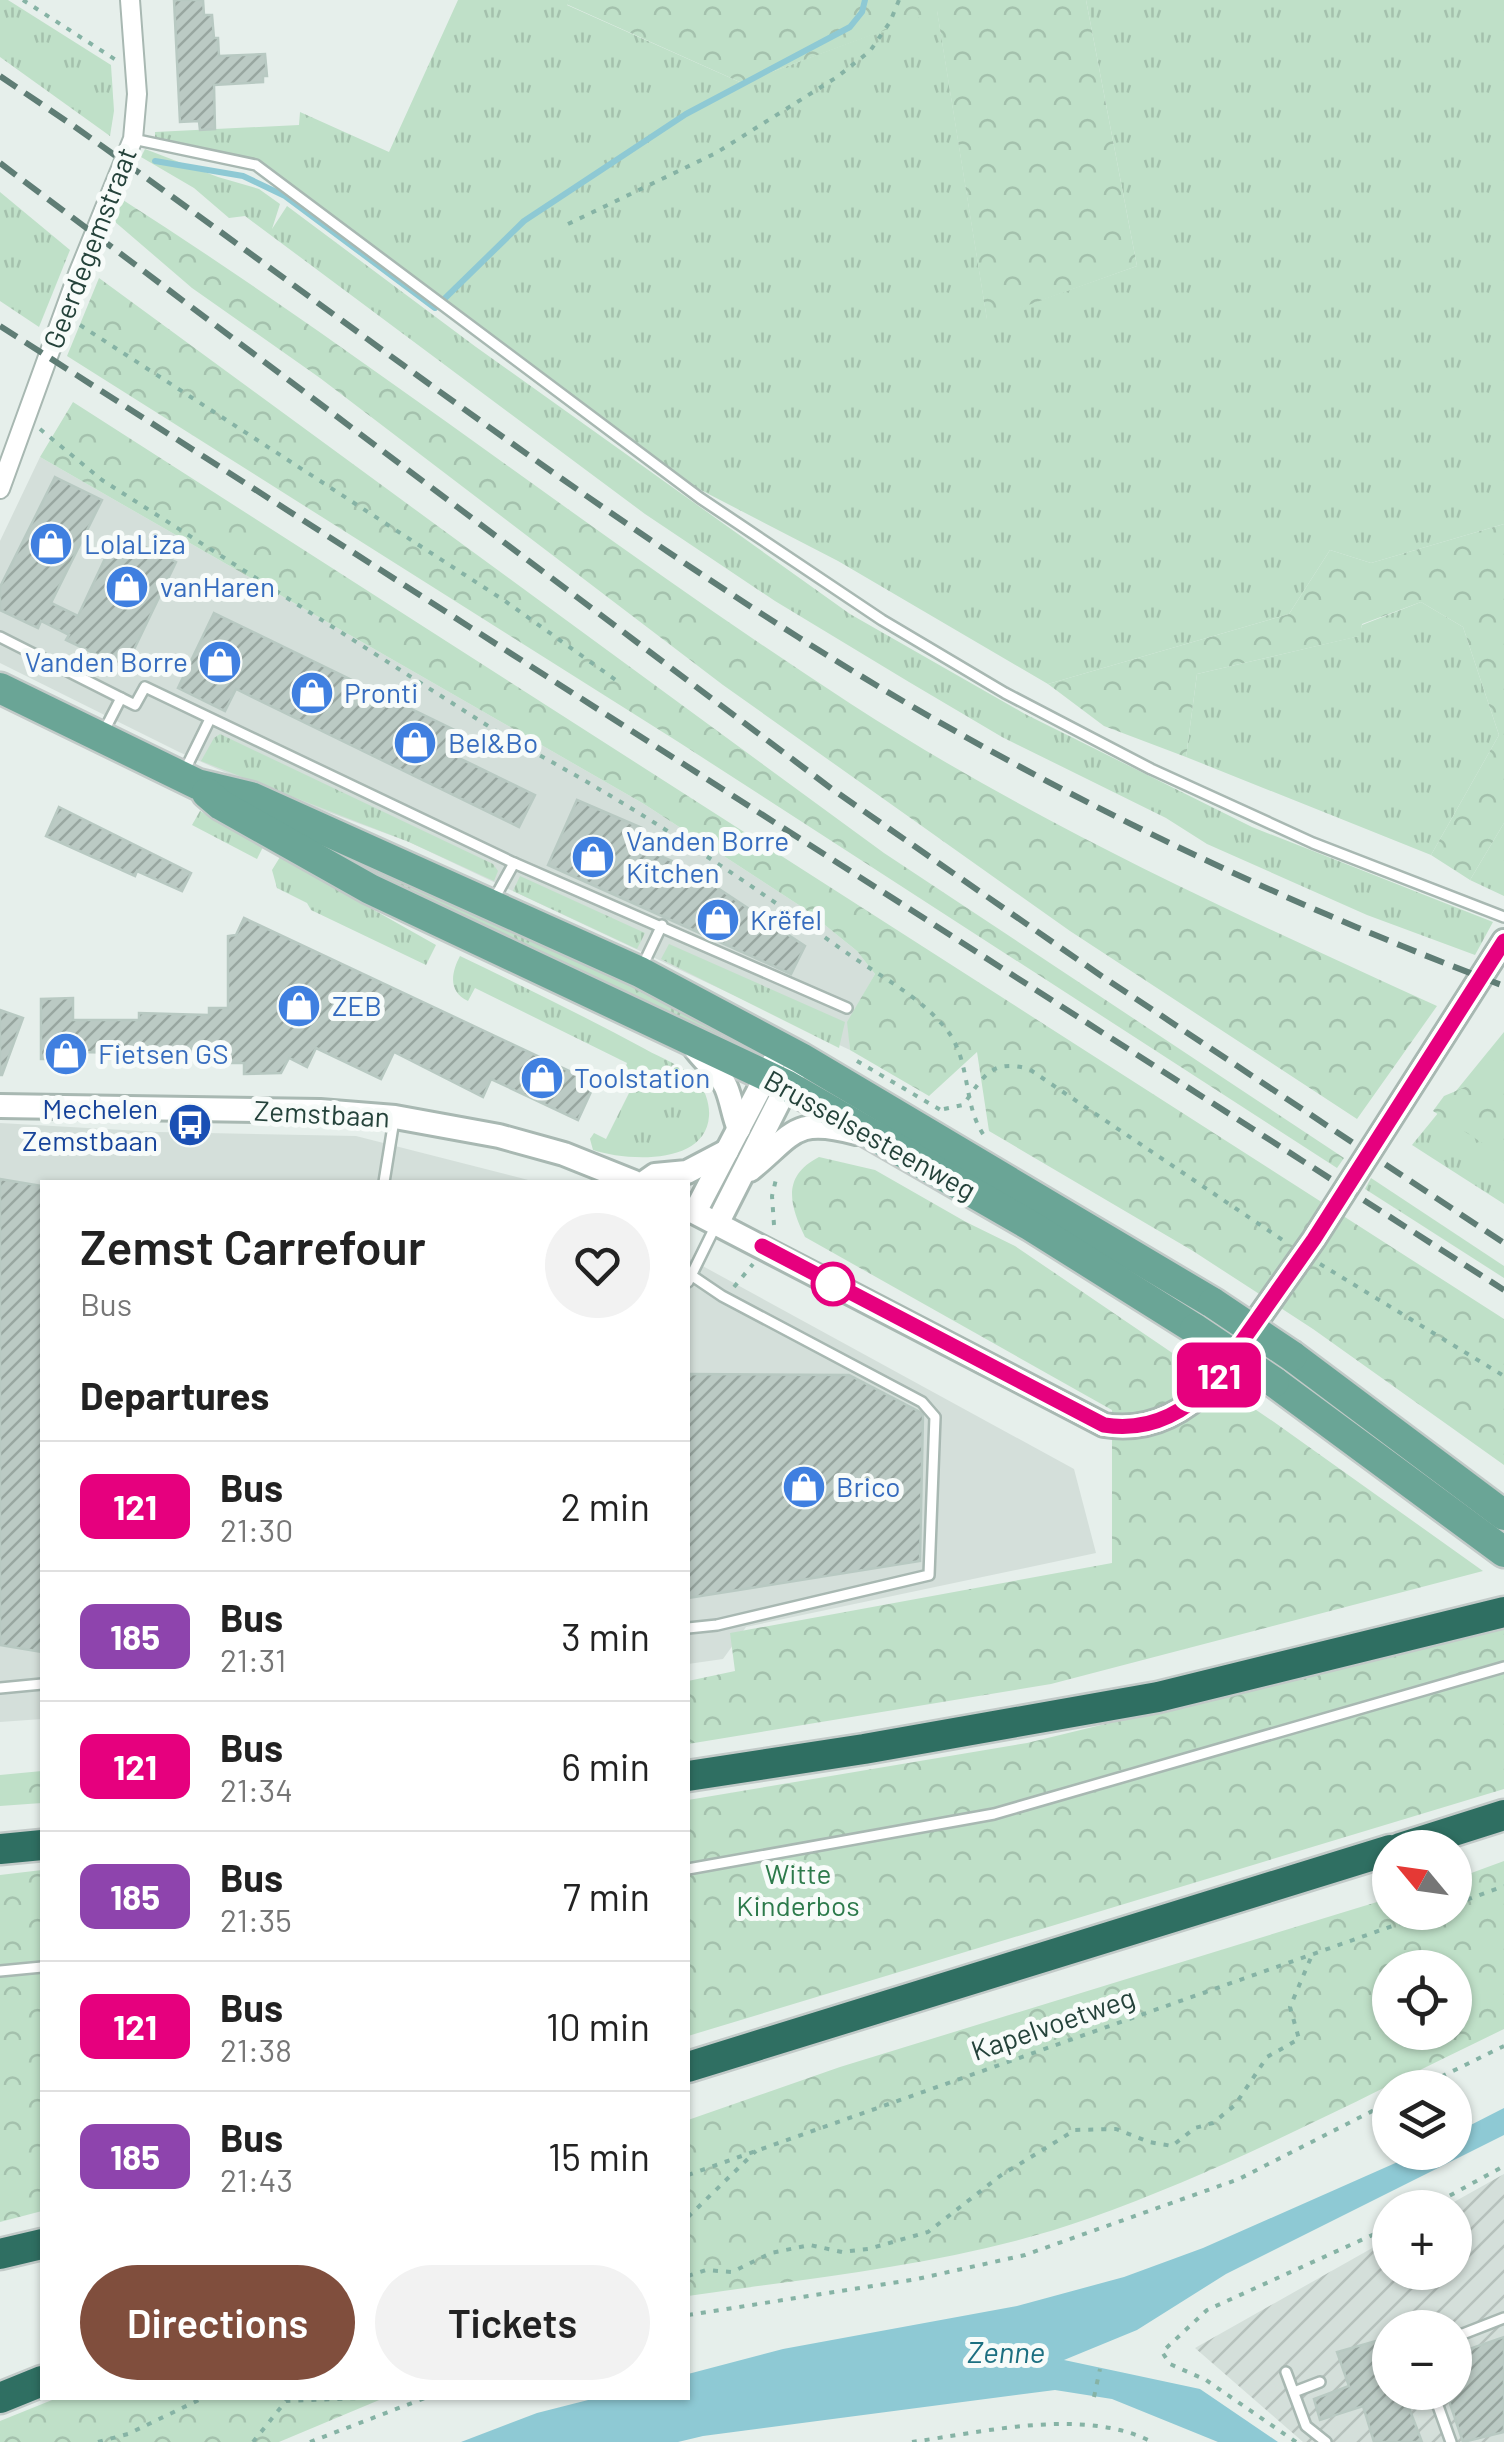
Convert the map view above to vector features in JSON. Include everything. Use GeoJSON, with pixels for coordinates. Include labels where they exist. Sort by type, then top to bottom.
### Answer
{"type":"FeatureCollection","features":[{"type":"Feature","properties":{"kind":"highway"},"geometry":{"type":"LineString","coordinates":[[690,1776],[1158,1697],[1504,1612]]}},
{"type":"Feature","properties":{"kind":"highway"},"geometry":{"type":"LineString","coordinates":[[1457,1830],[1504,1815]]}},
{"type":"Feature","properties":{"kind":"highway"},"geometry":{"type":"LineString","coordinates":[[0,1849],[40,1845]]}},
{"type":"Feature","properties":{"kind":"highway"},"geometry":{"type":"LineString","coordinates":[[690,2066],[1372,1856]]}},
{"type":"Feature","properties":{"kind":"highway"},"geometry":{"type":"LineString","coordinates":[[690,2089],[894,2004]]}},
{"type":"Feature","properties":{"kind":"highway"},"geometry":{"type":"LineString","coordinates":[[0,2254],[40,2244]]}},
{"type":"Feature","properties":{"kind":"highway"},"geometry":{"type":"LineString","coordinates":[[0,2398],[40,2381]]}},
{"type":"Feature","properties":{"kind":"main road","name":"Brusselsesteenweg"},"geometry":{"type":"LineString","coordinates":[[0,688],[189,780],[252,797],[492,903],[640,972],[791,1052],[1212,1302],[1292,1356],[1504,1515]]}},
{"type":"Feature","properties":{"kind":"main road","name":"Brusselsesteenweg"},"geometry":{"type":"LineString","coordinates":[[189,780],[220,805],[370,888],[776,1081],[1031,1226],[1274,1382],[1502,1550]]}},
{"type":"Feature","properties":{"kind":"street","name":"Geerdegemstraat"},"geometry":{"type":"LineString","coordinates":[[0,488],[133,139],[136,94],[130,0]]}},
{"type":"Feature","properties":{"kind":"street"},"geometry":{"type":"LineString","coordinates":[[776,1081],[739,1129],[691,1210],[1081,1414],[1118,1427],[1158,1422],[1195,1402],[1212,1384],[1304,1254],[1504,941]]}},
{"type":"Feature","properties":{"kind":"street"},"geometry":{"type":"LineString","coordinates":[[690,1042],[716,1070],[728,1090],[739,1129]]}},
{"type":"Feature","properties":{"kind":"street"},"geometry":{"type":"LineString","coordinates":[[717,1224],[791,1052]]}},
{"type":"Feature","properties":{"kind":"street","name":"Zemstbaan"},"geometry":{"type":"LineString","coordinates":[[0,1106],[320,1111],[395,1117],[499,1136],[564,1154],[629,1180]]}},
{"type":"Feature","properties":{"kind":"street"},"geometry":{"type":"LineString","coordinates":[[739,1178],[779,1140],[802,1127],[828,1127],[882,1142]]}},
{"type":"Feature","properties":{"kind":"street"},"geometry":{"type":"LineString","coordinates":[[647,1180],[655,1175],[687,1172],[728,1151]]}},
{"type":"Feature","properties":{"kind":"lane"},"geometry":{"type":"LineString","coordinates":[[133,139],[256,165],[700,498],[882,620],[990,684],[1152,769],[1313,843],[1504,917]]}},
{"type":"Feature","properties":{"kind":"lane"},"geometry":{"type":"LineString","coordinates":[[0,637],[135,705],[145,687],[514,862],[847,1008]]}},
{"type":"Feature","properties":{"kind":"lane"},"geometry":{"type":"LineString","coordinates":[[101,737],[122,698]]}},
{"type":"Feature","properties":{"kind":"lane"},"geometry":{"type":"LineString","coordinates":[[189,780],[210,719]]}},
{"type":"Feature","properties":{"kind":"lane"},"geometry":{"type":"LineString","coordinates":[[492,903],[514,862]]}},
{"type":"Feature","properties":{"kind":"lane"},"geometry":{"type":"LineString","coordinates":[[640,972],[662,925]]}},
{"type":"Feature","properties":{"kind":"lane"},"geometry":{"type":"LineString","coordinates":[[384,1180],[395,1117]]}},
{"type":"Feature","properties":{"kind":"lane"},"geometry":{"type":"LineString","coordinates":[[690,1275],[717,1224]]}},
{"type":"Feature","properties":{"kind":"lane"},"geometry":{"type":"LineString","coordinates":[[690,1278],[922,1402],[935,1417],[928,1575],[690,1628]]}},
{"type":"Feature","properties":{"kind":"lane"},"geometry":{"type":"LineString","coordinates":[[690,1869],[994,1814],[1504,1667]]}},
{"type":"Feature","properties":{"kind":"lane"},"geometry":{"type":"LineString","coordinates":[[0,1688],[40,1684]]}},
{"type":"Feature","properties":{"kind":"lane"},"geometry":{"type":"LineString","coordinates":[[0,1970],[40,1967]]}},
{"type":"Feature","properties":{"kind":"lane"},"geometry":{"type":"LineString","coordinates":[[1472,2330],[1504,2318]]}},
{"type":"Feature","properties":{"kind":"lane"},"geometry":{"type":"LineString","coordinates":[[1286,2372],[1306,2426],[1326,2442]]}},
{"type":"Feature","properties":{"kind":"lane"},"geometry":{"type":"LineString","coordinates":[[1294,2392],[1320,2382]]}},
{"type":"Feature","properties":{"kind":"lane"},"geometry":{"type":"LineString","coordinates":[[1439,2410],[1451,2442]]}},
{"type":"Feature","properties":{"kind":"path"},"geometry":{"type":"LineString","coordinates":[[24,0],[118,62]]}},
{"type":"Feature","properties":{"kind":"path"},"geometry":{"type":"LineString","coordinates":[[568,224],[716,153],[837,77],[870,51],[890,22],[899,0]]}},
{"type":"Feature","properties":{"kind":"path"},"geometry":{"type":"LineString","coordinates":[[64,314],[505,601],[620,683]]}},
{"type":"Feature","properties":{"kind":"path"},"geometry":{"type":"LineString","coordinates":[[25,419],[102,480],[508,738],[573,772],[691,846],[764,893],[918,1004],[948,1031],[958,1048],[972,1113],[991,1145]]}},
{"type":"Feature","properties":{"kind":"path"},"geometry":{"type":"LineString","coordinates":[[940,1110],[964,1105],[979,1078],[990,1071],[1016,1065],[1029,1069],[1304,1254],[1504,1376]]}},
{"type":"Feature","properties":{"kind":"path"},"geometry":{"type":"LineString","coordinates":[[774,1225],[773,1185],[782,1166]]}},
{"type":"Feature","properties":{"kind":"path"},"geometry":{"type":"LineString","coordinates":[[1472,1898],[1504,1886]]}},
{"type":"Feature","properties":{"kind":"path","name":"Kapelvoetweg"},"geometry":{"type":"LineString","coordinates":[[690,2174],[1382,1930]]}},
{"type":"Feature","properties":{"kind":"path"},"geometry":{"type":"LineString","coordinates":[[690,2275],[706,2270],[732,2272],[771,2253],[810,2245],[842,2252],[928,2232],[1000,2176],[1076,2130],[1116,2130],[1172,2146],[1235,2105],[1267,2057],[1299,2040],[1290,2006],[1312,1955]]}},
{"type":"Feature","properties":{"kind":"path"},"geometry":{"type":"LineString","coordinates":[[1455,2070],[1504,2046]]}},
{"type":"Feature","properties":{"kind":"path"},"geometry":{"type":"LineString","coordinates":[[690,2314],[917,2279],[1026,2255],[1239,2179],[1372,2111]]}},
{"type":"Feature","properties":{"kind":"path"},"geometry":{"type":"LineString","coordinates":[[690,2215],[759,2148]]}},
{"type":"Feature","properties":{"kind":"path"},"geometry":{"type":"LineString","coordinates":[[1460,2190],[1504,2166]]}},
{"type":"Feature","properties":{"kind":"path"},"geometry":{"type":"LineString","coordinates":[[1296,2442],[1206,2380],[1170,2364],[1162,2352],[1207,2310],[1372,2235]]}},
{"type":"Feature","properties":{"kind":"path"},"geometry":{"type":"LineString","coordinates":[[1094,2397],[1100,2368]]}},
{"type":"Feature","properties":{"kind":"path"},"geometry":{"type":"LineString","coordinates":[[98,2442],[128,2434],[199,2400]]}},
{"type":"Feature","properties":{"kind":"path"},"geometry":{"type":"LineString","coordinates":[[253,2442],[286,2401],[310,2400]]}},
{"type":"Feature","properties":{"kind":"path"},"geometry":{"type":"LineString","coordinates":[[310,2442],[356,2421],[419,2400]]}},
{"type":"Feature","properties":{"kind":"path"},"geometry":{"type":"LineString","coordinates":[[912,2442],[1078,2422],[1136,2433],[1152,2442]]}},
{"type":"Feature","properties":{"kind":"shaded area"},"geometry":{"type":"Polygon","coordinates":[[[40,457],[644,804],[805,909],[857,951],[875,974],[848,1022],[850,1050],[409,842],[247,782],[179,752],[0,663],[0,541],[40,457]]]}},
{"type":"Feature","properties":{"kind":"shaded area"},"geometry":{"type":"Polygon","coordinates":[[[0,1123],[158,1132],[356,1136],[528,1180],[40,1180],[40,1719],[0,1722],[0,1123]]]}},
{"type":"Feature","properties":{"kind":"shaded area"},"geometry":{"type":"Polygon","coordinates":[[[690,1259],[1074,1469],[1096,1553],[746,1627],[723,1659],[690,1664],[690,1259]]]}},
{"type":"Feature","properties":{"kind":"shaded area"},"geometry":{"type":"Polygon","coordinates":[[[1504,2174],[1504,2442],[1303,2442],[1195,2348],[1372,2248],[1372,2290],[1472,2290],[1472,2192],[1504,2174]]]}},
{"type":"Feature","properties":{"kind":"green space"},"geometry":{"type":"Polygon","coordinates":[[[0,0],[8,0],[111,65],[114,111],[110,136],[0,57],[0,0]]]}},
{"type":"Feature","properties":{"kind":"green space"},"geometry":{"type":"Polygon","coordinates":[[[458,0],[569,0],[567,5],[742,83],[937,10],[987,319],[1137,266],[1086,0],[1504,0],[1504,524],[1371,563],[1330,550],[1289,614],[1048,684],[838,561],[695,487],[256,160],[155,144],[155,132],[299,125],[300,112],[389,152],[458,0]]]}},
{"type":"Feature","properties":{"kind":"green space"},"geometry":{"type":"Polygon","coordinates":[[[569,0],[1086,0],[1137,266],[987,320],[937,11],[742,83],[566,4],[569,0]]]}},
{"type":"Feature","properties":{"kind":"green space"},"geometry":{"type":"Polygon","coordinates":[[[145,149],[259,189],[280,204],[272,229],[287,206],[476,347],[850,614],[1025,714],[1252,827],[1493,922],[1475,955],[1367,915],[1207,844],[1166,818],[1002,737],[775,601],[645,514],[245,216],[229,218],[194,188],[141,157],[145,149]]]}},
{"type":"Feature","properties":{"kind":"green space"},"geometry":{"type":"Polygon","coordinates":[[[0,192],[70,250],[39,327],[0,301],[0,192]]]}},
{"type":"Feature","properties":{"kind":"green space"},"geometry":{"type":"Polygon","coordinates":[[[123,200],[307,323],[759,643],[921,748],[1138,866],[1437,1006],[1357,1119],[1070,931],[723,685],[320,378],[192,288],[114,221],[123,200]]]}},
{"type":"Feature","properties":{"kind":"green space"},"geometry":{"type":"Polygon","coordinates":[[[99,278],[884,853],[1344,1158],[1337,1168],[680,743],[67,356],[99,278]]]}},
{"type":"Feature","properties":{"kind":"green space"},"geometry":{"type":"Polygon","coordinates":[[[73,402],[1504,1319],[1504,1465],[1313,1329],[1193,1251],[989,1131],[977,1052],[929,1096],[850,1050],[847,1022],[875,974],[857,951],[805,909],[644,804],[40,457],[73,402]]]}},
{"type":"Feature","properties":{"kind":"green space"},"geometry":{"type":"Polygon","coordinates":[[[1504,524],[1504,823],[1470,880],[1431,855],[1499,735],[1463,627],[1421,602],[1362,624],[1360,636],[1197,674],[1186,757],[1104,726],[1048,684],[1289,614],[1330,550],[1371,563],[1504,524]]]}},
{"type":"Feature","properties":{"kind":"green space"},"geometry":{"type":"Polygon","coordinates":[[[1421,602],[1463,627],[1499,735],[1431,855],[1186,757],[1197,674],[1359,636],[1362,625],[1421,602]]]}},
{"type":"Feature","properties":{"kind":"green space"},"geometry":{"type":"Polygon","coordinates":[[[220,734],[493,864],[498,871],[494,881],[409,842],[201,761],[220,734]]]}},
{"type":"Feature","properties":{"kind":"green space"},"geometry":{"type":"Polygon","coordinates":[[[200,811],[263,847],[257,859],[192,825],[200,811]]]}},
{"type":"Feature","properties":{"kind":"green space"},"geometry":{"type":"Polygon","coordinates":[[[1504,823],[1504,896],[1470,880],[1504,823]]]}},
{"type":"Feature","properties":{"kind":"green space"},"geometry":{"type":"Polygon","coordinates":[[[353,855],[725,1028],[716,1045],[350,862],[353,855]]]}},
{"type":"Feature","properties":{"kind":"green space"},"geometry":{"type":"Polygon","coordinates":[[[280,857],[436,945],[426,965],[311,910],[307,903],[277,888],[272,870],[280,857]]]}},
{"type":"Feature","properties":{"kind":"green space"},"geometry":{"type":"Polygon","coordinates":[[[520,876],[645,933],[637,949],[513,891],[520,876]]]}},
{"type":"Feature","properties":{"kind":"green space"},"geometry":{"type":"Polygon","coordinates":[[[669,944],[845,1022],[839,1048],[661,959],[669,944]]]}},
{"type":"Feature","properties":{"kind":"green space"},"geometry":{"type":"Polygon","coordinates":[[[460,956],[692,1075],[709,1107],[705,1132],[680,1152],[662,1156],[625,1156],[593,1150],[590,1139],[594,1133],[606,1139],[634,1083],[622,1076],[627,1063],[475,988],[468,1001],[457,993],[453,982],[460,956]]]}},
{"type":"Feature","properties":{"kind":"green space"},"geometry":{"type":"Polygon","coordinates":[[[1504,1032],[1504,1204],[1412,1145],[1504,1032]]]}},
{"type":"Feature","properties":{"kind":"green space"},"geometry":{"type":"Polygon","coordinates":[[[1489,1077],[1504,1082],[1504,1157],[1433,1111],[1444,1096],[1489,1077]]]}},
{"type":"Feature","properties":{"kind":"green space"},"geometry":{"type":"Polygon","coordinates":[[[819,1157],[875,1170],[1015,1246],[1274,1422],[1483,1571],[1051,1684],[690,1744],[690,1681],[735,1671],[730,1633],[1112,1563],[1112,1410],[805,1237],[792,1192],[799,1173],[819,1157]]]}},
{"type":"Feature","properties":{"kind":"green space"},"geometry":{"type":"Polygon","coordinates":[[[1371,1178],[1504,1266],[1504,1278],[1365,1189],[1371,1178]]]}},
{"type":"Feature","properties":{"kind":"green space","name":"Witte Kinderbos"},"geometry":{"type":"Polygon","coordinates":[[[1504,1627],[1504,1789],[690,2035],[690,1800],[1027,1743],[1504,1627]]]}},
{"type":"Feature","properties":{"kind":"green space"},"geometry":{"type":"Polygon","coordinates":[[[40,1771],[40,1803],[0,1806],[0,1775],[40,1771]]]}},
{"type":"Feature","properties":{"kind":"green space"},"geometry":{"type":"Polygon","coordinates":[[[1504,1861],[1504,2029],[1472,2045],[1472,1950],[1372,1950],[1372,2050],[1461,2050],[1420,2070],[1372,2070],[1372,2094],[1143,2198],[1041,2234],[941,2258],[690,2296],[690,2119],[840,2067],[1372,1904],[1372,1930],[1472,1930],[1472,1873],[1504,1861]]]}},
{"type":"Feature","properties":{"kind":"green space"},"geometry":{"type":"Polygon","coordinates":[[[40,1870],[40,2212],[0,2222],[0,1875],[40,1870]]]}},
{"type":"Feature","properties":{"kind":"green space"},"geometry":{"type":"Polygon","coordinates":[[[52,2400],[379,2400],[279,2442],[0,2442],[0,2421],[52,2400]]]}},
{"type":"Feature","properties":{"kind":"water","name":"Zenne"},"geometry":{"type":"Polygon","coordinates":[[[1504,2108],[1504,2135],[1472,2151],[1472,2124],[1504,2108]]]}},
{"type":"Feature","properties":{"kind":"water","name":"Zenne"},"geometry":{"type":"Polygon","coordinates":[[[1380,2170],[1434,2170],[1394,2190],[1372,2190],[1372,2201],[1226,2274],[1137,2330],[1064,2360],[1200,2389],[1278,2442],[1218,2442],[1112,2399],[1055,2390],[678,2442],[461,2442],[537,2413],[588,2400],[690,2400],[690,2373],[783,2349],[1017,2306],[1124,2277],[1203,2248],[1380,2170]]]}},
{"type":"Feature","properties":{"kind":"building"},"geometry":{"type":"Polygon","coordinates":[[[174,0],[203,0],[204,15],[212,15],[219,56],[265,54],[267,76],[263,76],[263,82],[214,85],[215,129],[200,130],[199,121],[180,122],[174,0]]]}},
{"type":"Feature","properties":{"kind":"building"},"geometry":{"type":"Polygon","coordinates":[[[55,477],[102,500],[51,603],[78,616],[117,533],[176,562],[125,668],[66,640],[69,635],[41,621],[38,628],[0,610],[0,587],[55,477]]]}},
{"type":"Feature","properties":{"kind":"building"},"geometry":{"type":"Polygon","coordinates":[[[214,613],[467,736],[457,757],[535,795],[519,827],[236,689],[225,711],[178,688],[214,613]]]}},
{"type":"Feature","properties":{"kind":"building","name":"Krëfel"},"geometry":{"type":"Polygon","coordinates":[[[577,800],[642,828],[635,845],[686,867],[805,946],[791,974],[548,865],[577,800]]]}},
{"type":"Feature","properties":{"kind":"building"},"geometry":{"type":"Polygon","coordinates":[[[59,807],[191,873],[182,891],[137,871],[135,876],[46,836],[59,807]]]}},
{"type":"Feature","properties":{"kind":"building"},"geometry":{"type":"Polygon","coordinates":[[[244,918],[595,1083],[578,1120],[491,1079],[483,1097],[394,1052],[381,1079],[316,1048],[307,1067],[289,1058],[281,1073],[244,1074],[244,1063],[214,1063],[210,1054],[73,1052],[73,1059],[41,1059],[41,999],[73,998],[73,1020],[139,1020],[139,1013],[209,1015],[209,1008],[228,1008],[228,936],[236,935],[244,918]]]}},
{"type":"Feature","properties":{"kind":"building"},"geometry":{"type":"Polygon","coordinates":[[[0,1010],[23,1018],[2,1075],[0,1075],[0,1010]]]}},
{"type":"Feature","properties":{"kind":"building"},"geometry":{"type":"Polygon","coordinates":[[[0,1179],[40,1186],[40,1652],[0,1645],[0,1179]]]}},
{"type":"Feature","properties":{"kind":"building","name":"Brico"},"geometry":{"type":"Polygon","coordinates":[[[690,1374],[849,1375],[920,1412],[920,1561],[690,1598],[690,1374]]]}},
{"type":"Feature","properties":{"kind":"building"},"geometry":{"type":"Polygon","coordinates":[[[1504,2337],[1504,2432],[1463,2442],[1452,2410],[1472,2410],[1472,2348],[1504,2337]]]}},
{"type":"Feature","properties":{"kind":"building"},"geometry":{"type":"Polygon","coordinates":[[[1372,2342],[1372,2410],[1410,2410],[1422,2442],[1374,2442],[1363,2406],[1320,2420],[1314,2399],[1349,2386],[1337,2352],[1372,2342]]]}},
{"type":"Feature","properties":{"kind":"waterway"},"geometry":{"type":"LineString","coordinates":[[155,161],[243,176],[285,196],[435,308],[524,221],[686,114],[850,27],[862,12],[865,0]]}},
{"type":"Feature","properties":{"kind":"railway"},"geometry":{"type":"LineString","coordinates":[[0,76],[614,515],[882,689],[1142,830],[1321,912],[1504,986]]}},
{"type":"Feature","properties":{"kind":"railway"},"geometry":{"type":"LineString","coordinates":[[0,163],[832,789],[1100,975],[1504,1243]]}},
{"type":"Feature","properties":{"kind":"railway"},"geometry":{"type":"LineString","coordinates":[[0,326],[1504,1290]]}},
{"type":"Feature","properties":{"kind":"bus line","name":"121"},"geometry":{"type":"LineString","coordinates":[[762,1246],[1104,1425],[1133,1427],[1158,1422],[1195,1402],[1212,1384],[1314,1239],[1504,941]]}},
{"type":"Feature","properties":{"kind":"place","name":"LolaLiza"},"geometry":{"type":"Point","coordinates":[51,544]}},
{"type":"Feature","properties":{"kind":"place","name":"vanHaren"},"geometry":{"type":"Point","coordinates":[127,587]}},
{"type":"Feature","properties":{"kind":"place","name":"Vanden Borre"},"geometry":{"type":"Point","coordinates":[220,662]}},
{"type":"Feature","properties":{"kind":"place","name":"Pronti"},"geometry":{"type":"Point","coordinates":[312,693]}},
{"type":"Feature","properties":{"kind":"place","name":"Bel&Bo"},"geometry":{"type":"Point","coordinates":[415,743]}},
{"type":"Feature","properties":{"kind":"place","name":"Vanden Borre Kitchen"},"geometry":{"type":"Point","coordinates":[593,857]}},
{"type":"Feature","properties":{"kind":"place","name":"Krëfel"},"geometry":{"type":"Point","coordinates":[718,920]}},
{"type":"Feature","properties":{"kind":"place","name":"ZEB"},"geometry":{"type":"Point","coordinates":[299,1006]}},
{"type":"Feature","properties":{"kind":"place","name":"Fietsen GS"},"geometry":{"type":"Point","coordinates":[66,1054]}},
{"type":"Feature","properties":{"kind":"place","name":"Toolstation"},"geometry":{"type":"Point","coordinates":[542,1078]}},
{"type":"Feature","properties":{"kind":"place","name":"Mechelen Zemstbaan"},"geometry":{"type":"Point","coordinates":[190,1125]}},
{"type":"Feature","properties":{"kind":"place","name":"Brico"},"geometry":{"type":"Point","coordinates":[804,1487]}}]}
